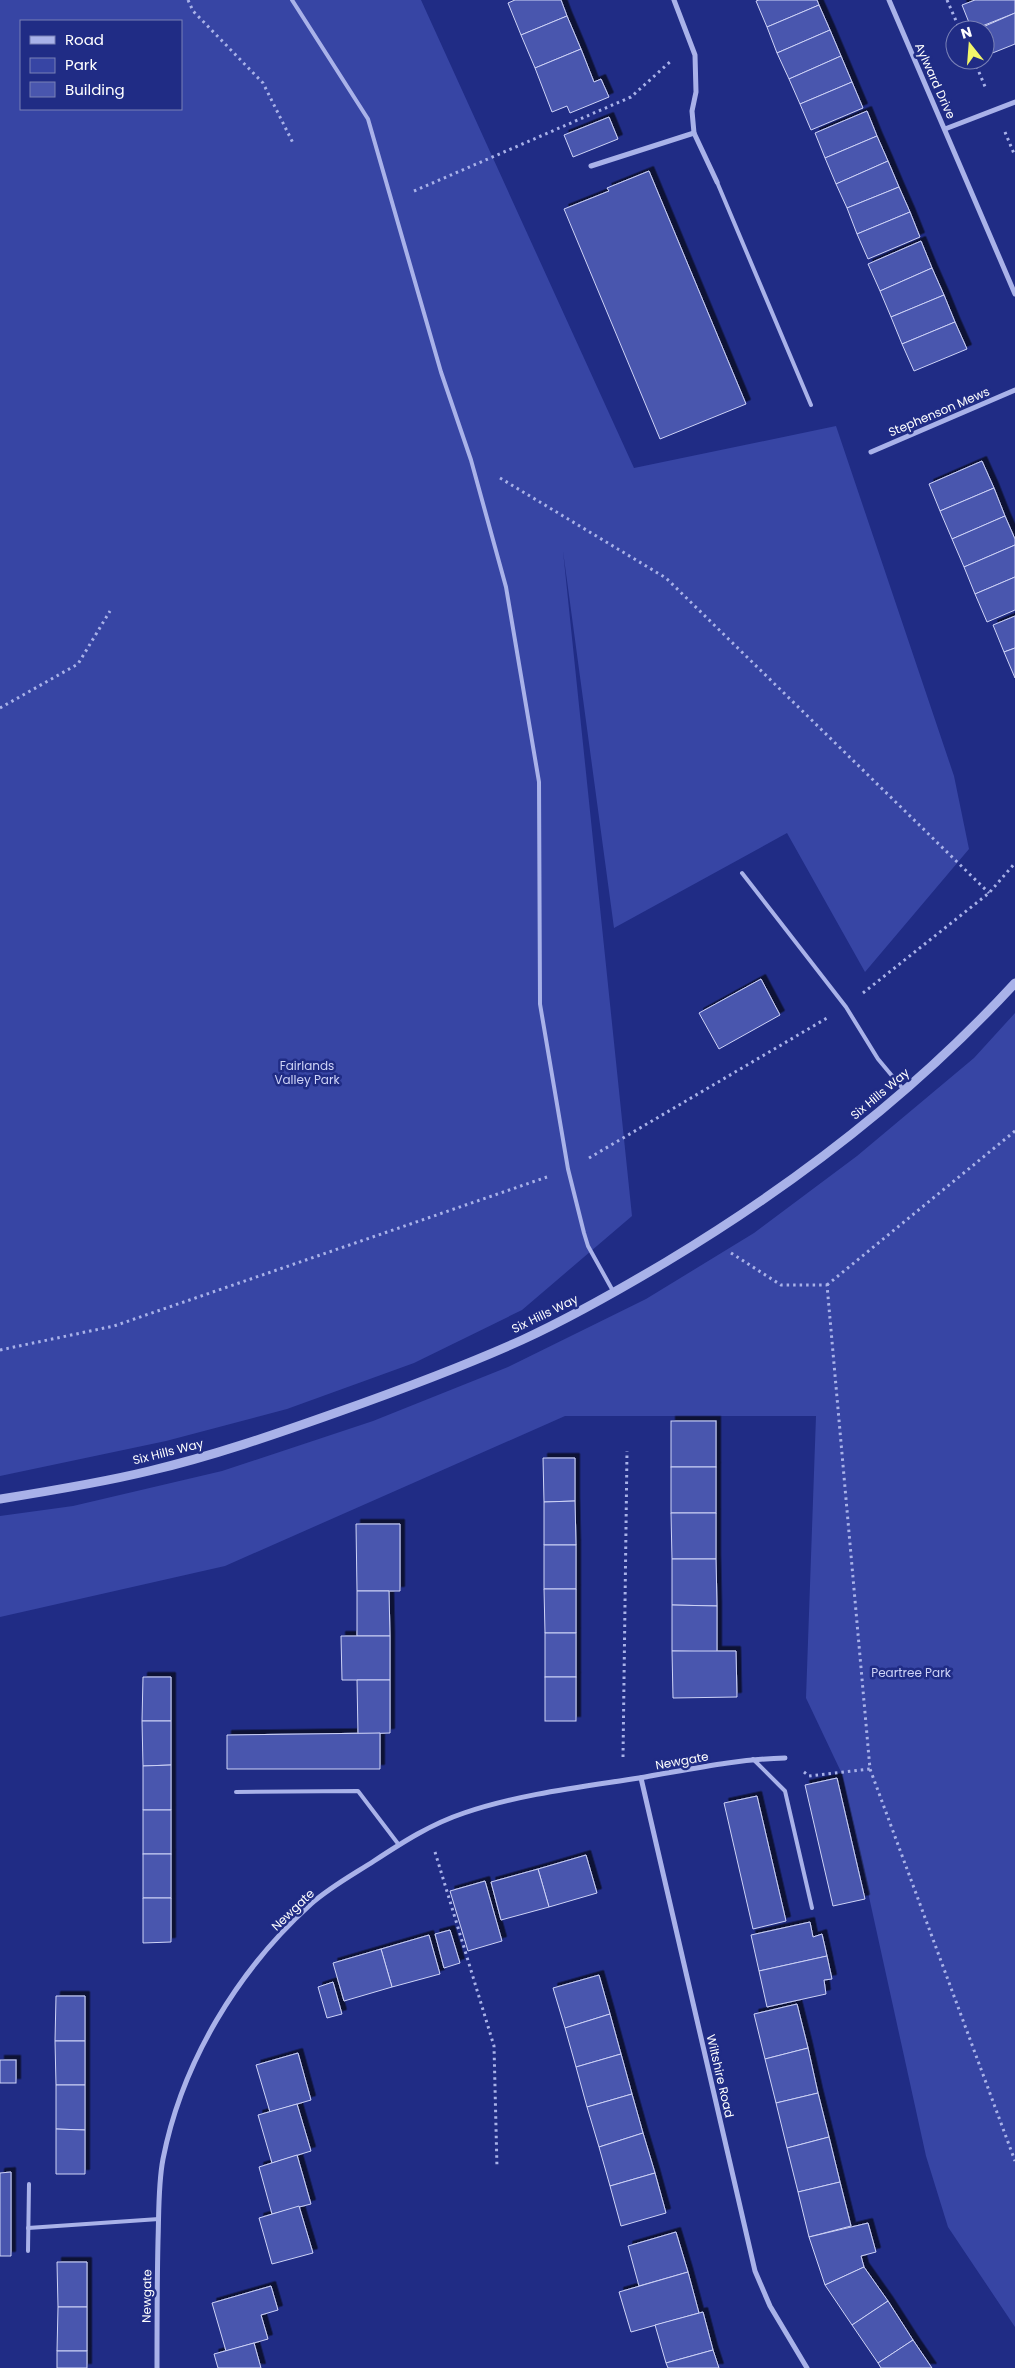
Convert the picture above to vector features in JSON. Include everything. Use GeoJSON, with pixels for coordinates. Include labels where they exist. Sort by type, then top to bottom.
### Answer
{"type":"FeatureCollection","features":[{"type":"Feature","properties":{"kind":"street"},"geometry":{"type":"LineString","coordinates":[[674,0],[695,55],[696,92],[692,111],[694,133],[717,182]]}},
{"type":"Feature","properties":{"kind":"street","name":"Aylward Drive"},"geometry":{"type":"LineString","coordinates":[[889,0],[945,129],[1015,102]]}},
{"type":"Feature","properties":{"kind":"street"},"geometry":{"type":"LineString","coordinates":[[945,129],[1015,294]]}},
{"type":"Feature","properties":{"kind":"street"},"geometry":{"type":"LineString","coordinates":[[591,166],[694,133]]}},
{"type":"Feature","properties":{"kind":"street","name":"Stephenson Mews"},"geometry":{"type":"LineString","coordinates":[[871,452],[1015,390]]}},
{"type":"Feature","properties":{"kind":"street","name":"Six Hills Way"},"geometry":{"type":"LineString","coordinates":[[0,1499],[149,1471],[307,1423],[429,1379],[524,1339],[614,1293],[707,1237],[779,1190],[905,1091],[983,1017],[1015,983]]}},
{"type":"Feature","properties":{"kind":"street","name":"Newgate"},"geometry":{"type":"LineString","coordinates":[[157,2368],[159,2219],[163,2161],[175,2113],[190,2071],[210,2029],[244,1979],[281,1935],[313,1902],[399,1845],[428,1828],[464,1813],[512,1800],[622,1781],[753,1759],[785,1758]]}},
{"type":"Feature","properties":{"kind":"street","name":"Wiltshire Road"},"geometry":{"type":"LineString","coordinates":[[641,1778],[755,2271],[770,2306],[807,2368]]}},
{"type":"Feature","properties":{"kind":"lane"},"geometry":{"type":"LineString","coordinates":[[292,0],[368,118],[441,372],[471,460],[506,586],[539,782],[540,1004],[568,1169],[588,1246],[614,1293]]}},
{"type":"Feature","properties":{"kind":"lane"},"geometry":{"type":"LineString","coordinates":[[717,182],[810,405]]}},
{"type":"Feature","properties":{"kind":"lane"},"geometry":{"type":"LineString","coordinates":[[742,873],[846,1007],[878,1059],[905,1091]]}},
{"type":"Feature","properties":{"kind":"lane"},"geometry":{"type":"LineString","coordinates":[[753,1759],[785,1791],[812,1908]]}},
{"type":"Feature","properties":{"kind":"lane"},"geometry":{"type":"LineString","coordinates":[[236,1792],[358,1791],[399,1845]]}},
{"type":"Feature","properties":{"kind":"lane"},"geometry":{"type":"LineString","coordinates":[[28,2251],[29,2184]]}},
{"type":"Feature","properties":{"kind":"lane"},"geometry":{"type":"LineString","coordinates":[[28,2228],[159,2219]]}},
{"type":"Feature","properties":{"kind":"path"},"geometry":{"type":"LineString","coordinates":[[188,0],[193,11],[263,83],[294,145]]}},
{"type":"Feature","properties":{"kind":"path"},"geometry":{"type":"LineString","coordinates":[[947,0],[956,20]]}},
{"type":"Feature","properties":{"kind":"path"},"geometry":{"type":"LineString","coordinates":[[392,200],[631,97],[672,60],[690,40]]}},
{"type":"Feature","properties":{"kind":"path"},"geometry":{"type":"LineString","coordinates":[[471,460],[666,578],[989,893]]}},
{"type":"Feature","properties":{"kind":"path"},"geometry":{"type":"LineString","coordinates":[[0,708],[78,664],[110,611]]}},
{"type":"Feature","properties":{"kind":"path"},"geometry":{"type":"LineString","coordinates":[[0,1350],[114,1326],[568,1169],[846,1007],[989,893],[1015,863]]}},
{"type":"Feature","properties":{"kind":"path"},"geometry":{"type":"LineString","coordinates":[[707,1237],[781,1286],[827,1286],[1015,1131]]}},
{"type":"Feature","properties":{"kind":"path"},"geometry":{"type":"LineString","coordinates":[[827,1286],[870,1769],[1015,2161]]}},
{"type":"Feature","properties":{"kind":"path"},"geometry":{"type":"LineString","coordinates":[[622,1781],[627,1451]]}},
{"type":"Feature","properties":{"kind":"path"},"geometry":{"type":"LineString","coordinates":[[785,1758],[809,1776],[870,1769]]}},
{"type":"Feature","properties":{"kind":"path"},"geometry":{"type":"LineString","coordinates":[[428,1828],[494,2046],[497,2168]]}},
{"type":"Feature","properties":{"kind":"green space","name":"Fairlands Valley Park"},"geometry":{"type":"Polygon","coordinates":[[[0,0],[421,0],[634,468],[836,426],[954,776],[969,849],[865,972],[787,833],[614,928],[563,551],[632,1216],[522,1310],[414,1363],[287,1409],[166,1441],[0,1476],[0,0]]]}},
{"type":"Feature","properties":{"kind":"green space","name":"Peartree Park"},"geometry":{"type":"Polygon","coordinates":[[[1015,1013],[1015,2327],[948,2227],[926,2156],[842,1774],[806,1698],[816,1416],[565,1416],[225,1566],[0,1617],[0,1516],[73,1506],[222,1471],[373,1421],[508,1367],[646,1299],[754,1233],[857,1156],[974,1058],[1015,1013]]]}},
{"type":"Feature","properties":{"kind":"building"},"geometry":{"type":"Polygon","coordinates":[[[515,0],[561,0],[567,16],[521,35],[508,3],[515,0]]]}},
{"type":"Feature","properties":{"kind":"building"},"geometry":{"type":"Polygon","coordinates":[[[817,0],[819,5],[767,27],[756,1],[817,0]]]}},
{"type":"Feature","properties":{"kind":"building"},"geometry":{"type":"Polygon","coordinates":[[[975,0],[1015,0],[1015,13],[995,21],[968,20],[962,5],[975,0]]]}},
{"type":"Feature","properties":{"kind":"building"},"geometry":{"type":"Polygon","coordinates":[[[819,5],[830,30],[777,53],[767,27],[819,5]]]}},
{"type":"Feature","properties":{"kind":"building"},"geometry":{"type":"Polygon","coordinates":[[[1015,13],[1015,44],[995,52],[995,22],[1015,13]]]}},
{"type":"Feature","properties":{"kind":"building"},"geometry":{"type":"Polygon","coordinates":[[[567,16],[581,49],[535,68],[521,35],[567,16]]]}},
{"type":"Feature","properties":{"kind":"building"},"geometry":{"type":"Polygon","coordinates":[[[830,30],[841,56],[789,79],[777,53],[830,30]]]}},
{"type":"Feature","properties":{"kind":"building"},"geometry":{"type":"Polygon","coordinates":[[[581,49],[594,82],[601,79],[609,97],[570,113],[567,106],[552,112],[535,68],[581,49]]]}},
{"type":"Feature","properties":{"kind":"building"},"geometry":{"type":"Polygon","coordinates":[[[841,56],[852,82],[800,104],[789,79],[841,56]]]}},
{"type":"Feature","properties":{"kind":"building"},"geometry":{"type":"Polygon","coordinates":[[[852,82],[863,108],[811,130],[800,104],[852,82]]]}},
{"type":"Feature","properties":{"kind":"building"},"geometry":{"type":"Polygon","coordinates":[[[867,111],[877,136],[825,158],[815,133],[867,111]]]}},
{"type":"Feature","properties":{"kind":"building"},"geometry":{"type":"Polygon","coordinates":[[[609,117],[618,139],[573,157],[564,135],[609,117]]]}},
{"type":"Feature","properties":{"kind":"building"},"geometry":{"type":"Polygon","coordinates":[[[877,136],[888,161],[836,184],[825,158],[877,136]]]}},
{"type":"Feature","properties":{"kind":"building"},"geometry":{"type":"Polygon","coordinates":[[[888,161],[899,187],[847,208],[836,184],[888,161]]]}},
{"type":"Feature","properties":{"kind":"building"},"geometry":{"type":"Polygon","coordinates":[[[649,171],[746,404],[660,439],[564,209],[609,191],[607,188],[649,171]]]}},
{"type":"Feature","properties":{"kind":"building"},"geometry":{"type":"Polygon","coordinates":[[[899,187],[910,212],[857,234],[847,208],[899,187]]]}},
{"type":"Feature","properties":{"kind":"building"},"geometry":{"type":"Polygon","coordinates":[[[910,212],[920,237],[868,259],[857,234],[910,212]]]}},
{"type":"Feature","properties":{"kind":"building"},"geometry":{"type":"Polygon","coordinates":[[[921,241],[932,268],[880,291],[868,264],[921,241]]]}},
{"type":"Feature","properties":{"kind":"building"},"geometry":{"type":"Polygon","coordinates":[[[932,268],[944,295],[891,317],[880,291],[932,268]]]}},
{"type":"Feature","properties":{"kind":"building"},"geometry":{"type":"Polygon","coordinates":[[[944,295],[955,322],[902,344],[891,317],[944,295]]]}},
{"type":"Feature","properties":{"kind":"building"},"geometry":{"type":"Polygon","coordinates":[[[955,322],[967,349],[914,371],[902,344],[955,322]]]}},
{"type":"Feature","properties":{"kind":"building"},"geometry":{"type":"Polygon","coordinates":[[[982,461],[994,488],[940,511],[929,484],[982,461]]]}},
{"type":"Feature","properties":{"kind":"building"},"geometry":{"type":"Polygon","coordinates":[[[994,488],[1005,516],[952,539],[940,511],[994,488]]]}},
{"type":"Feature","properties":{"kind":"building"},"geometry":{"type":"Polygon","coordinates":[[[1005,516],[1015,539],[1015,545],[964,567],[952,539],[1005,516]]]}},
{"type":"Feature","properties":{"kind":"building"},"geometry":{"type":"Polygon","coordinates":[[[1015,545],[1015,577],[975,594],[964,567],[1015,545]]]}},
{"type":"Feature","properties":{"kind":"building"},"geometry":{"type":"Polygon","coordinates":[[[1015,577],[1015,610],[987,622],[975,594],[1015,577]]]}},
{"type":"Feature","properties":{"kind":"building"},"geometry":{"type":"Polygon","coordinates":[[[1015,616],[1015,648],[1004,652],[993,625],[1015,616]]]}},
{"type":"Feature","properties":{"kind":"building"},"geometry":{"type":"Polygon","coordinates":[[[1015,648],[1015,678],[1004,652],[1015,648]]]}},
{"type":"Feature","properties":{"kind":"building"},"geometry":{"type":"Polygon","coordinates":[[[761,979],[780,1015],[719,1049],[699,1013],[761,979]]]}},
{"type":"Feature","properties":{"kind":"building"},"geometry":{"type":"Polygon","coordinates":[[[671,1421],[716,1421],[716,1467],[671,1467],[671,1421]]]}},
{"type":"Feature","properties":{"kind":"building"},"geometry":{"type":"Polygon","coordinates":[[[543,1458],[575,1458],[575,1501],[544,1502],[543,1458]]]}},
{"type":"Feature","properties":{"kind":"building"},"geometry":{"type":"Polygon","coordinates":[[[671,1467],[716,1467],[716,1513],[671,1513],[671,1467]]]}},
{"type":"Feature","properties":{"kind":"building"},"geometry":{"type":"Polygon","coordinates":[[[575,1501],[576,1545],[544,1545],[544,1502],[575,1501]]]}},
{"type":"Feature","properties":{"kind":"building"},"geometry":{"type":"Polygon","coordinates":[[[671,1513],[716,1513],[716,1559],[672,1559],[671,1513]]]}},
{"type":"Feature","properties":{"kind":"building"},"geometry":{"type":"Polygon","coordinates":[[[356,1524],[400,1524],[400,1591],[357,1591],[356,1524]]]}},
{"type":"Feature","properties":{"kind":"building"},"geometry":{"type":"Polygon","coordinates":[[[544,1545],[576,1545],[576,1589],[544,1589],[544,1545]]]}},
{"type":"Feature","properties":{"kind":"building"},"geometry":{"type":"Polygon","coordinates":[[[672,1559],[716,1559],[717,1606],[672,1605],[672,1559]]]}},
{"type":"Feature","properties":{"kind":"building"},"geometry":{"type":"Polygon","coordinates":[[[544,1589],[576,1589],[576,1633],[545,1633],[544,1589]]]}},
{"type":"Feature","properties":{"kind":"building"},"geometry":{"type":"Polygon","coordinates":[[[357,1591],[389,1591],[390,1636],[357,1636],[357,1591]]]}},
{"type":"Feature","properties":{"kind":"building"},"geometry":{"type":"Polygon","coordinates":[[[672,1605],[717,1606],[717,1652],[672,1651],[672,1605]]]}},
{"type":"Feature","properties":{"kind":"building"},"geometry":{"type":"Polygon","coordinates":[[[545,1633],[576,1633],[576,1677],[545,1677],[545,1633]]]}},
{"type":"Feature","properties":{"kind":"building"},"geometry":{"type":"Polygon","coordinates":[[[341,1636],[390,1636],[390,1680],[342,1680],[341,1636]]]}},
{"type":"Feature","properties":{"kind":"building"},"geometry":{"type":"Polygon","coordinates":[[[672,1651],[736,1651],[737,1697],[673,1698],[672,1651]]]}},
{"type":"Feature","properties":{"kind":"building"},"geometry":{"type":"Polygon","coordinates":[[[143,1677],[171,1677],[171,1721],[142,1721],[143,1677]]]}},
{"type":"Feature","properties":{"kind":"building"},"geometry":{"type":"Polygon","coordinates":[[[545,1677],[576,1677],[576,1721],[545,1721],[545,1677]]]}},
{"type":"Feature","properties":{"kind":"building"},"geometry":{"type":"Polygon","coordinates":[[[357,1680],[390,1680],[390,1733],[358,1734],[357,1680]]]}},
{"type":"Feature","properties":{"kind":"building"},"geometry":{"type":"Polygon","coordinates":[[[142,1721],[171,1721],[171,1765],[143,1766],[142,1721]]]}},
{"type":"Feature","properties":{"kind":"building"},"geometry":{"type":"Polygon","coordinates":[[[380,1733],[380,1769],[227,1769],[227,1735],[380,1733]]]}},
{"type":"Feature","properties":{"kind":"building"},"geometry":{"type":"Polygon","coordinates":[[[171,1765],[171,1810],[143,1810],[143,1766],[171,1765]]]}},
{"type":"Feature","properties":{"kind":"building"},"geometry":{"type":"Polygon","coordinates":[[[837,1778],[865,1899],[833,1906],[805,1785],[837,1778]]]}},
{"type":"Feature","properties":{"kind":"building"},"geometry":{"type":"Polygon","coordinates":[[[757,1796],[786,1921],[753,1929],[724,1803],[757,1796]]]}},
{"type":"Feature","properties":{"kind":"building"},"geometry":{"type":"Polygon","coordinates":[[[143,1810],[171,1810],[171,1854],[143,1854],[143,1810]]]}},
{"type":"Feature","properties":{"kind":"building"},"geometry":{"type":"Polygon","coordinates":[[[143,1854],[171,1854],[171,1898],[143,1898],[143,1854]]]}},
{"type":"Feature","properties":{"kind":"building"},"geometry":{"type":"Polygon","coordinates":[[[586,1855],[597,1893],[549,1907],[538,1869],[586,1855]]]}},
{"type":"Feature","properties":{"kind":"building"},"geometry":{"type":"Polygon","coordinates":[[[538,1869],[549,1907],[501,1920],[491,1882],[538,1869]]]}},
{"type":"Feature","properties":{"kind":"building"},"geometry":{"type":"Polygon","coordinates":[[[485,1881],[502,1941],[468,1951],[450,1891],[485,1881]]]}},
{"type":"Feature","properties":{"kind":"building"},"geometry":{"type":"Polygon","coordinates":[[[143,1898],[171,1898],[171,1942],[143,1943],[143,1898]]]}},
{"type":"Feature","properties":{"kind":"building"},"geometry":{"type":"Polygon","coordinates":[[[810,1922],[813,1937],[822,1934],[827,1956],[759,1971],[751,1935],[810,1922]]]}},
{"type":"Feature","properties":{"kind":"building"},"geometry":{"type":"Polygon","coordinates":[[[450,1930],[460,1963],[444,1968],[435,1934],[450,1930]]]}},
{"type":"Feature","properties":{"kind":"building"},"geometry":{"type":"Polygon","coordinates":[[[429,1935],[440,1974],[392,1987],[381,1949],[429,1935]]]}},
{"type":"Feature","properties":{"kind":"building"},"geometry":{"type":"Polygon","coordinates":[[[381,1949],[392,1987],[344,2001],[333,1963],[381,1949]]]}},
{"type":"Feature","properties":{"kind":"building"},"geometry":{"type":"Polygon","coordinates":[[[827,1956],[832,1979],[824,1980],[826,1994],[767,2007],[759,1971],[827,1956]]]}},
{"type":"Feature","properties":{"kind":"building"},"geometry":{"type":"Polygon","coordinates":[[[599,1975],[610,2014],[565,2028],[553,1988],[599,1975]]]}},
{"type":"Feature","properties":{"kind":"building"},"geometry":{"type":"Polygon","coordinates":[[[333,1982],[342,2014],[327,2018],[318,1987],[333,1982]]]}},
{"type":"Feature","properties":{"kind":"building"},"geometry":{"type":"Polygon","coordinates":[[[56,1996],[85,1996],[85,2041],[55,2041],[56,1996]]]}},
{"type":"Feature","properties":{"kind":"building"},"geometry":{"type":"Polygon","coordinates":[[[797,2004],[808,2048],[765,2059],[754,2014],[797,2004]]]}},
{"type":"Feature","properties":{"kind":"building"},"geometry":{"type":"Polygon","coordinates":[[[610,2014],[621,2054],[576,2067],[565,2028],[610,2014]]]}},
{"type":"Feature","properties":{"kind":"building"},"geometry":{"type":"Polygon","coordinates":[[[55,2041],[85,2041],[85,2085],[56,2085],[55,2041]]]}},
{"type":"Feature","properties":{"kind":"building"},"geometry":{"type":"Polygon","coordinates":[[[808,2048],[818,2093],[776,2103],[765,2059],[808,2048]]]}},
{"type":"Feature","properties":{"kind":"building"},"geometry":{"type":"Polygon","coordinates":[[[298,2053],[311,2100],[270,2112],[256,2065],[298,2053]]]}},
{"type":"Feature","properties":{"kind":"building"},"geometry":{"type":"Polygon","coordinates":[[[621,2054],[632,2094],[587,2107],[576,2067],[621,2054]]]}},
{"type":"Feature","properties":{"kind":"building"},"geometry":{"type":"Polygon","coordinates":[[[0,2060],[16,2060],[16,2083],[0,2083],[0,2060]]]}},
{"type":"Feature","properties":{"kind":"building"},"geometry":{"type":"Polygon","coordinates":[[[56,2085],[85,2085],[85,2130],[56,2129],[56,2085]]]}},
{"type":"Feature","properties":{"kind":"building"},"geometry":{"type":"Polygon","coordinates":[[[818,2093],[829,2137],[787,2148],[776,2103],[818,2093]]]}},
{"type":"Feature","properties":{"kind":"building"},"geometry":{"type":"Polygon","coordinates":[[[632,2094],[643,2133],[599,2147],[587,2107],[632,2094]]]}},
{"type":"Feature","properties":{"kind":"building"},"geometry":{"type":"Polygon","coordinates":[[[297,2104],[311,2151],[272,2163],[258,2115],[297,2104]]]}},
{"type":"Feature","properties":{"kind":"building"},"geometry":{"type":"Polygon","coordinates":[[[56,2129],[85,2130],[85,2174],[56,2174],[56,2129]]]}},
{"type":"Feature","properties":{"kind":"building"},"geometry":{"type":"Polygon","coordinates":[[[643,2133],[655,2173],[610,2186],[599,2147],[643,2133]]]}},
{"type":"Feature","properties":{"kind":"building"},"geometry":{"type":"Polygon","coordinates":[[[829,2137],[840,2182],[798,2192],[787,2148],[829,2137]]]}},
{"type":"Feature","properties":{"kind":"building"},"geometry":{"type":"Polygon","coordinates":[[[297,2155],[311,2204],[272,2214],[259,2167],[297,2155]]]}},
{"type":"Feature","properties":{"kind":"building"},"geometry":{"type":"Polygon","coordinates":[[[11,2172],[11,2256],[0,2256],[0,2173],[11,2172]]]}},
{"type":"Feature","properties":{"kind":"building"},"geometry":{"type":"Polygon","coordinates":[[[655,2173],[666,2213],[621,2226],[610,2186],[655,2173]]]}},
{"type":"Feature","properties":{"kind":"building"},"geometry":{"type":"Polygon","coordinates":[[[840,2182],[851,2226],[809,2237],[798,2192],[840,2182]]]}},
{"type":"Feature","properties":{"kind":"building"},"geometry":{"type":"Polygon","coordinates":[[[299,2206],[313,2253],[272,2264],[259,2218],[299,2206]]]}},
{"type":"Feature","properties":{"kind":"building"},"geometry":{"type":"Polygon","coordinates":[[[868,2223],[876,2252],[861,2256],[864,2267],[825,2285],[809,2237],[868,2223]]]}},
{"type":"Feature","properties":{"kind":"building"},"geometry":{"type":"Polygon","coordinates":[[[676,2232],[688,2272],[639,2286],[628,2246],[676,2232]]]}},
{"type":"Feature","properties":{"kind":"building"},"geometry":{"type":"Polygon","coordinates":[[[57,2262],[87,2262],[87,2307],[58,2307],[57,2262]]]}},
{"type":"Feature","properties":{"kind":"building"},"geometry":{"type":"Polygon","coordinates":[[[864,2267],[888,2301],[852,2325],[825,2285],[864,2267]]]}},
{"type":"Feature","properties":{"kind":"building"},"geometry":{"type":"Polygon","coordinates":[[[688,2272],[699,2313],[631,2332],[619,2292],[688,2272]]]}},
{"type":"Feature","properties":{"kind":"building"},"geometry":{"type":"Polygon","coordinates":[[[271,2286],[278,2310],[261,2315],[268,2339],[226,2351],[212,2303],[271,2286]]]}},
{"type":"Feature","properties":{"kind":"building"},"geometry":{"type":"Polygon","coordinates":[[[888,2301],[913,2340],[878,2363],[852,2325],[888,2301]]]}},
{"type":"Feature","properties":{"kind":"building"},"geometry":{"type":"Polygon","coordinates":[[[58,2307],[87,2307],[87,2351],[57,2351],[58,2307]]]}},
{"type":"Feature","properties":{"kind":"building"},"geometry":{"type":"Polygon","coordinates":[[[703,2312],[713,2350],[666,2363],[655,2325],[703,2312]]]}},
{"type":"Feature","properties":{"kind":"building"},"geometry":{"type":"Polygon","coordinates":[[[913,2340],[932,2368],[881,2368],[878,2363],[913,2340]]]}},
{"type":"Feature","properties":{"kind":"building"},"geometry":{"type":"Polygon","coordinates":[[[254,2343],[261,2368],[218,2368],[214,2354],[254,2343]]]}},
{"type":"Feature","properties":{"kind":"building"},"geometry":{"type":"Polygon","coordinates":[[[713,2350],[719,2368],[668,2368],[666,2363],[713,2350]]]}},
{"type":"Feature","properties":{"kind":"building"},"geometry":{"type":"Polygon","coordinates":[[[57,2351],[87,2351],[87,2368],[57,2368],[57,2351]]]}}]}
